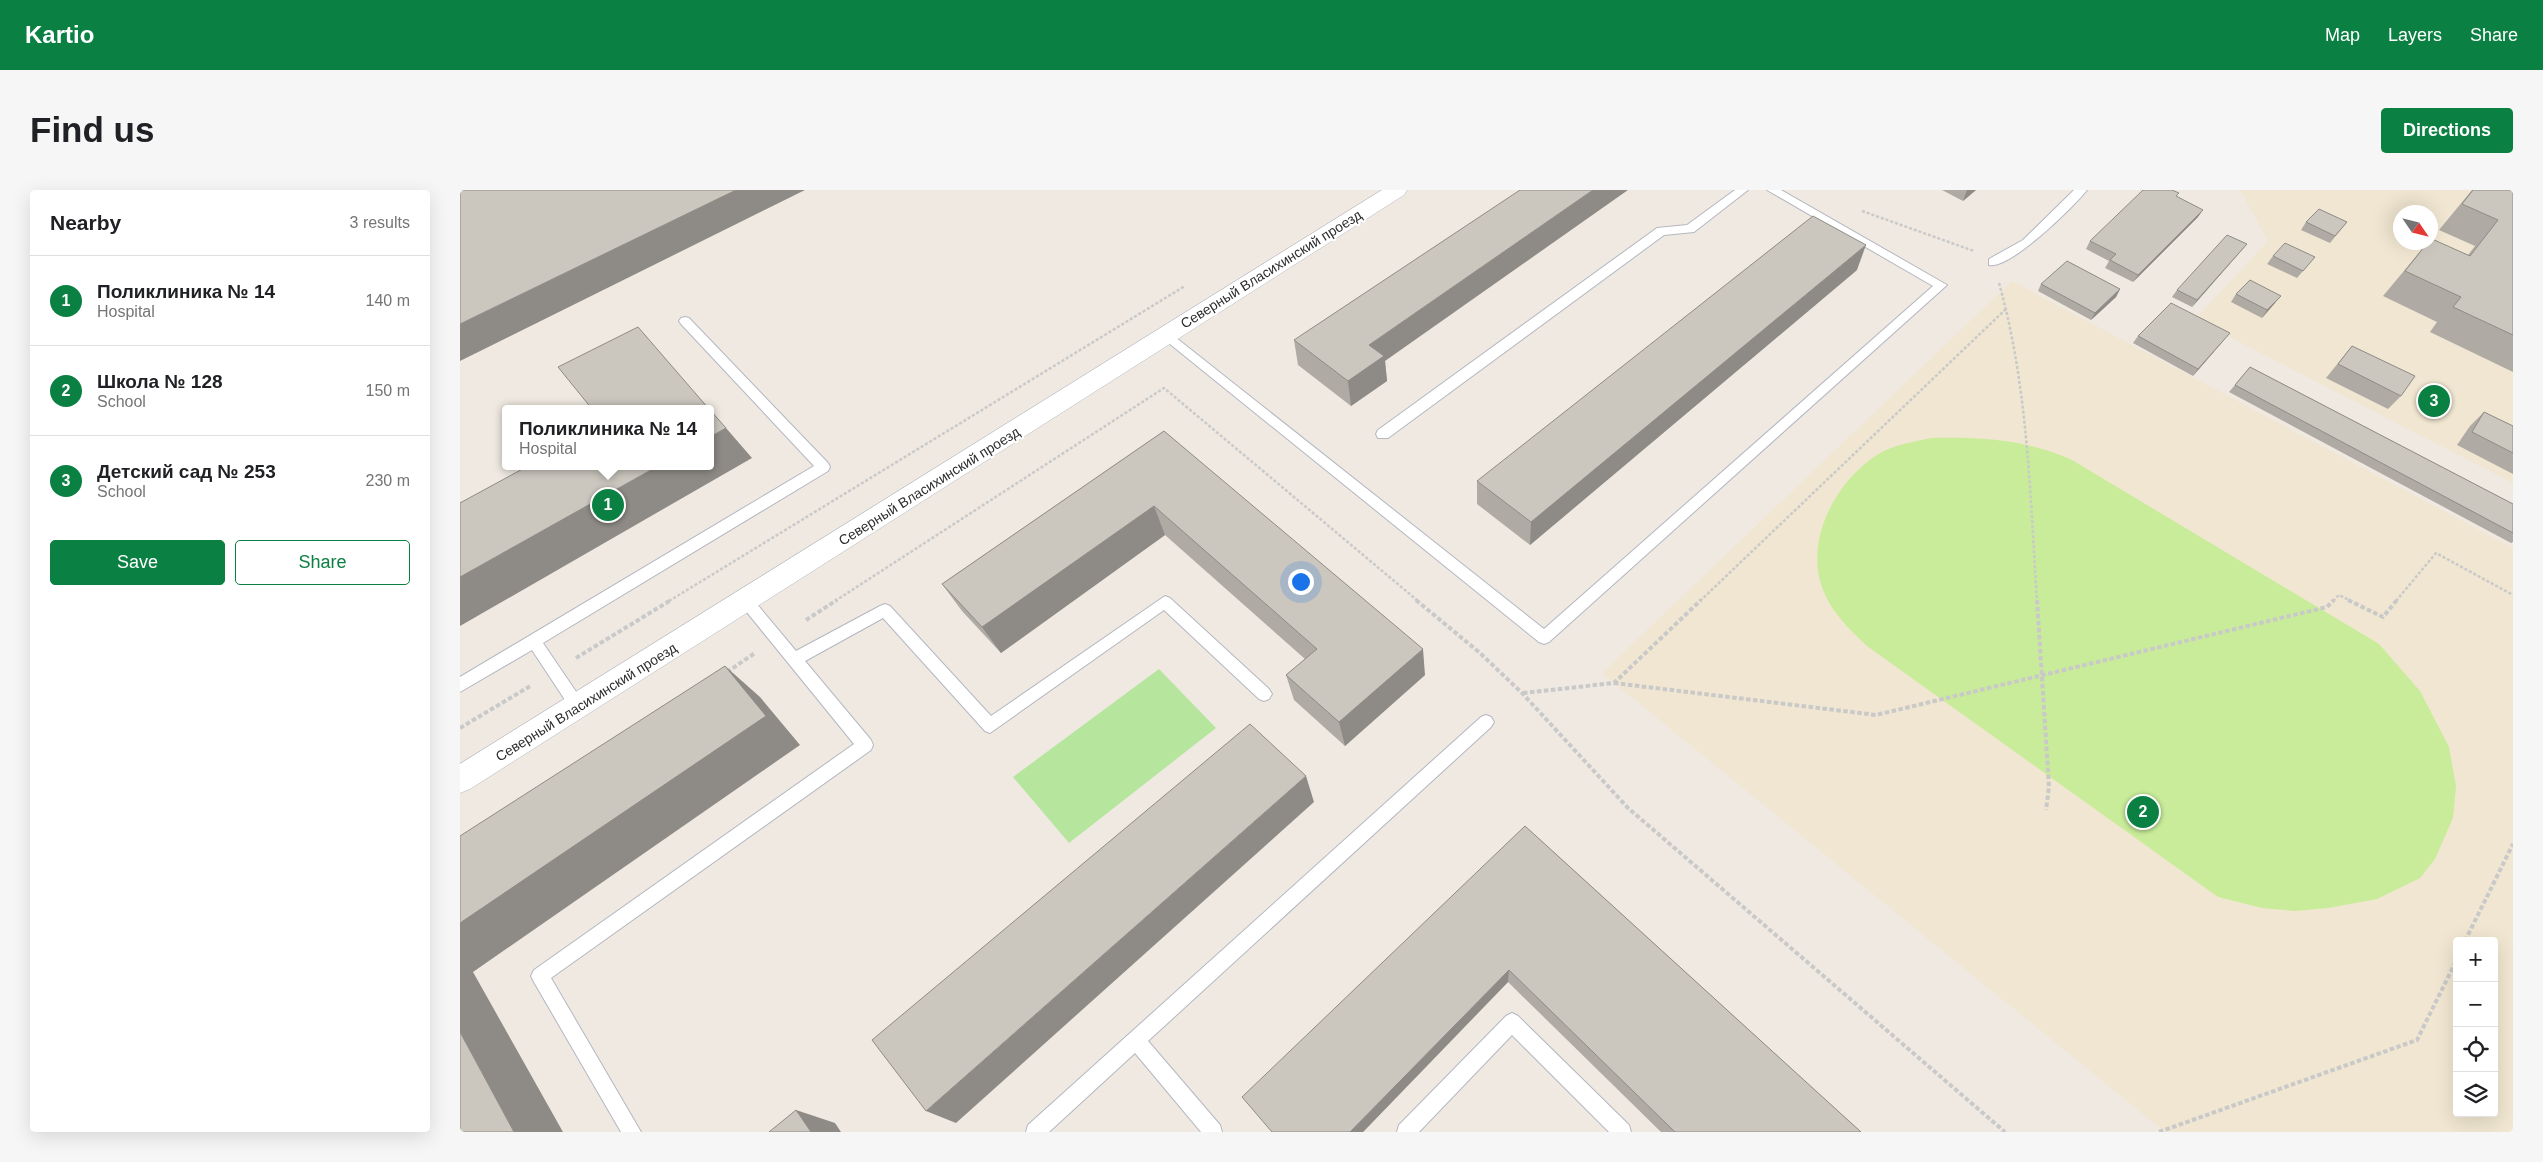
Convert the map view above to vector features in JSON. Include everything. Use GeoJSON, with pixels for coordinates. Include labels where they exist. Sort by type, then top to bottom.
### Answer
{"type":"FeatureCollection","features":[{"type":"Feature","properties":{"kind":"street","name":"Северный Власихинский проезд"},"geometry":{"type":"LineString","coordinates":[[460,780],[1396,190]]}},
{"type":"Feature","properties":{"kind":"lane"},"geometry":{"type":"LineString","coordinates":[[1383,434],[1661,231],[1690,229],[1742,190]]}},
{"type":"Feature","properties":{"kind":"lane"},"geometry":{"type":"LineString","coordinates":[[1166,336],[1544,638],[1941,284],[1772,190]]}},
{"type":"Feature","properties":{"kind":"lane"},"geometry":{"type":"LineString","coordinates":[[1993,262],[2027,243],[2081,190]]}},
{"type":"Feature","properties":{"kind":"lane"},"geometry":{"type":"LineString","coordinates":[[460,685],[823,467],[685,321]]}},
{"type":"Feature","properties":{"kind":"lane"},"geometry":{"type":"LineString","coordinates":[[632,1132],[540,976],[865,745],[746,601]]}},
{"type":"Feature","properties":{"kind":"lane"},"geometry":{"type":"LineString","coordinates":[[794,660],[885,610],[990,726],[1165,602],[1264,694]]}},
{"type":"Feature","properties":{"kind":"lane"},"geometry":{"type":"LineString","coordinates":[[534,641],[578,707]]}},
{"type":"Feature","properties":{"kind":"lane"},"geometry":{"type":"LineString","coordinates":[[1035,1132],[1486,722]]}},
{"type":"Feature","properties":{"kind":"lane"},"geometry":{"type":"LineString","coordinates":[[1406,1132],[1512,1022],[1622,1132]]}},
{"type":"Feature","properties":{"kind":"lane"},"geometry":{"type":"LineString","coordinates":[[1136,1040],[1213,1132]]}},
{"type":"Feature","properties":{"kind":"path"},"geometry":{"type":"LineString","coordinates":[[1856,209],[1981,254],[1993,262],[2006,308],[2026,435],[2049,786],[2046,810]]}},
{"type":"Feature","properties":{"kind":"path"},"geometry":{"type":"LineString","coordinates":[[460,728],[1193,281]]}},
{"type":"Feature","properties":{"kind":"path"},"geometry":{"type":"LineString","coordinates":[[1614,683],[2006,308]]}},
{"type":"Feature","properties":{"kind":"path"},"geometry":{"type":"LineString","coordinates":[[719,677],[1164,388],[1480,653],[1522,693],[1628,808],[2005,1132]]}},
{"type":"Feature","properties":{"kind":"path"},"geometry":{"type":"LineString","coordinates":[[1522,693],[1614,683],[1876,715],[2327,607],[2338,594],[2383,617],[2436,553],[2513,595]]}},
{"type":"Feature","properties":{"kind":"path"},"geometry":{"type":"LineString","coordinates":[[2468,937],[2513,844]]}},
{"type":"Feature","properties":{"kind":"path"},"geometry":{"type":"LineString","coordinates":[[2159,1132],[2416,1040],[2453,966]]}},
{"type":"Feature","properties":{"kind":"shaded area"},"geometry":{"type":"Polygon","coordinates":[[[2240,190],[2513,190],[2513,483],[2195,319],[2268,241],[2240,190]]]}},
{"type":"Feature","properties":{"kind":"shaded area"},"geometry":{"type":"Polygon","coordinates":[[[2012,281],[2513,548],[2513,1132],[2165,1132],[1602,673],[2012,281]]]}},
{"type":"Feature","properties":{"kind":"green space"},"geometry":{"type":"Polygon","coordinates":[[[1931,438],[2003,441],[2037,448],[2072,460],[2379,644],[2420,691],[2449,747],[2456,786],[2453,818],[2435,859],[2420,878],[2377,899],[2328,908],[2295,911],[2262,908],[2218,897],[1867,646],[1836,613],[1823,590],[1818,571],[1821,533],[1827,514],[1836,497],[1862,467],[1877,455],[1889,449],[1931,438]]]}},
{"type":"Feature","properties":{"kind":"green space"},"geometry":{"type":"Polygon","coordinates":[[[1159,669],[1216,728],[1069,843],[1013,777],[1159,669]]]}},
{"type":"Feature","properties":{"kind":"building"},"geometry":{"type":"Polygon","coordinates":[[[460,190],[736,190],[460,324],[460,190]]]}},
{"type":"Feature","properties":{"kind":"building"},"geometry":{"type":"Polygon","coordinates":[[[1520,190],[1593,190],[1369,345],[1384,356],[1348,381],[1294,340],[1520,190]]]}},
{"type":"Feature","properties":{"kind":"building"},"geometry":{"type":"Polygon","coordinates":[[[2143,190],[2172,190],[2179,193],[2176,196],[2203,210],[2138,275],[2110,260],[2116,254],[2090,241],[2143,190]]]}},
{"type":"Feature","properties":{"kind":"building"},"geometry":{"type":"Polygon","coordinates":[[[2473,190],[2513,190],[2513,335],[2453,307],[2461,297],[2405,271],[2422,250],[2438,250],[2438,242],[2470,256],[2498,220],[2462,204],[2473,190]]]}},
{"type":"Feature","properties":{"kind":"building"},"geometry":{"type":"Polygon","coordinates":[[[2319,209],[2347,222],[2335,236],[2306,222],[2319,209]]]}},
{"type":"Feature","properties":{"kind":"building"},"geometry":{"type":"Polygon","coordinates":[[[1813,216],[1866,245],[1531,522],[1477,481],[1813,216]]]}},
{"type":"Feature","properties":{"kind":"building"},"geometry":{"type":"Polygon","coordinates":[[[2227,235],[2247,244],[2197,300],[2177,290],[2227,235]]]}},
{"type":"Feature","properties":{"kind":"building"},"geometry":{"type":"Polygon","coordinates":[[[2285,243],[2315,257],[2303,271],[2273,256],[2285,243]]]}},
{"type":"Feature","properties":{"kind":"building"},"geometry":{"type":"Polygon","coordinates":[[[2067,261],[2120,289],[2095,313],[2041,284],[2067,261]]]}},
{"type":"Feature","properties":{"kind":"building"},"geometry":{"type":"Polygon","coordinates":[[[2250,280],[2281,296],[2267,310],[2236,294],[2250,280]]]}},
{"type":"Feature","properties":{"kind":"building"},"geometry":{"type":"Polygon","coordinates":[[[2171,303],[2230,333],[2198,369],[2138,336],[2171,303]]]}},
{"type":"Feature","properties":{"kind":"building"},"geometry":{"type":"Polygon","coordinates":[[[638,327],[706,405],[589,405],[558,367],[638,327]]]}},
{"type":"Feature","properties":{"kind":"building"},"geometry":{"type":"Polygon","coordinates":[[[2352,346],[2415,376],[2401,396],[2338,364],[2352,346]]]}},
{"type":"Feature","properties":{"kind":"building"},"geometry":{"type":"Polygon","coordinates":[[[2250,367],[2513,504],[2513,533],[2235,385],[2250,367]]]}},
{"type":"Feature","properties":{"kind":"building"},"geometry":{"type":"Polygon","coordinates":[[[2484,412],[2513,426],[2513,453],[2472,432],[2484,412]]]}},
{"type":"Feature","properties":{"kind":"building"},"geometry":{"type":"Polygon","coordinates":[[[714,414],[726,428],[714,435],[714,414]]]}},
{"type":"Feature","properties":{"kind":"building"},"geometry":{"type":"Polygon","coordinates":[[[1164,431],[1423,649],[1339,722],[1286,675],[1317,649],[1154,506],[982,627],[942,584],[1164,431]]]}},
{"type":"Feature","properties":{"kind":"building"},"geometry":{"type":"Polygon","coordinates":[[[521,470],[651,470],[460,577],[460,503],[521,470]]]}},
{"type":"Feature","properties":{"kind":"building"},"geometry":{"type":"Polygon","coordinates":[[[725,666],[766,716],[460,923],[460,836],[725,666]]]}},
{"type":"Feature","properties":{"kind":"building"},"geometry":{"type":"Polygon","coordinates":[[[1250,724],[1306,776],[926,1111],[872,1040],[1250,724]]]}},
{"type":"Feature","properties":{"kind":"building"},"geometry":{"type":"Polygon","coordinates":[[[1525,826],[1861,1132],[1675,1132],[1509,970],[1350,1132],[1272,1132],[1242,1097],[1525,826]]]}},
{"type":"Feature","properties":{"kind":"building"},"geometry":{"type":"Polygon","coordinates":[[[460,1032],[514,1132],[460,1132],[460,1032]]]}},
{"type":"Feature","properties":{"kind":"building"},"geometry":{"type":"Polygon","coordinates":[[[796,1110],[811,1132],[769,1132],[796,1110]]]}},
{"type":"Feature","properties":{"kind":"place","name":"Детский сад № 253"},"geometry":{"type":"Point","coordinates":[2434,401]}},
{"type":"Feature","properties":{"kind":"place","name":"Поликлиника № 14"},"geometry":{"type":"Point","coordinates":[608,505]}},
{"type":"Feature","properties":{"kind":"place","name":"Школа № 128"},"geometry":{"type":"Point","coordinates":[2143,812]}}]}
